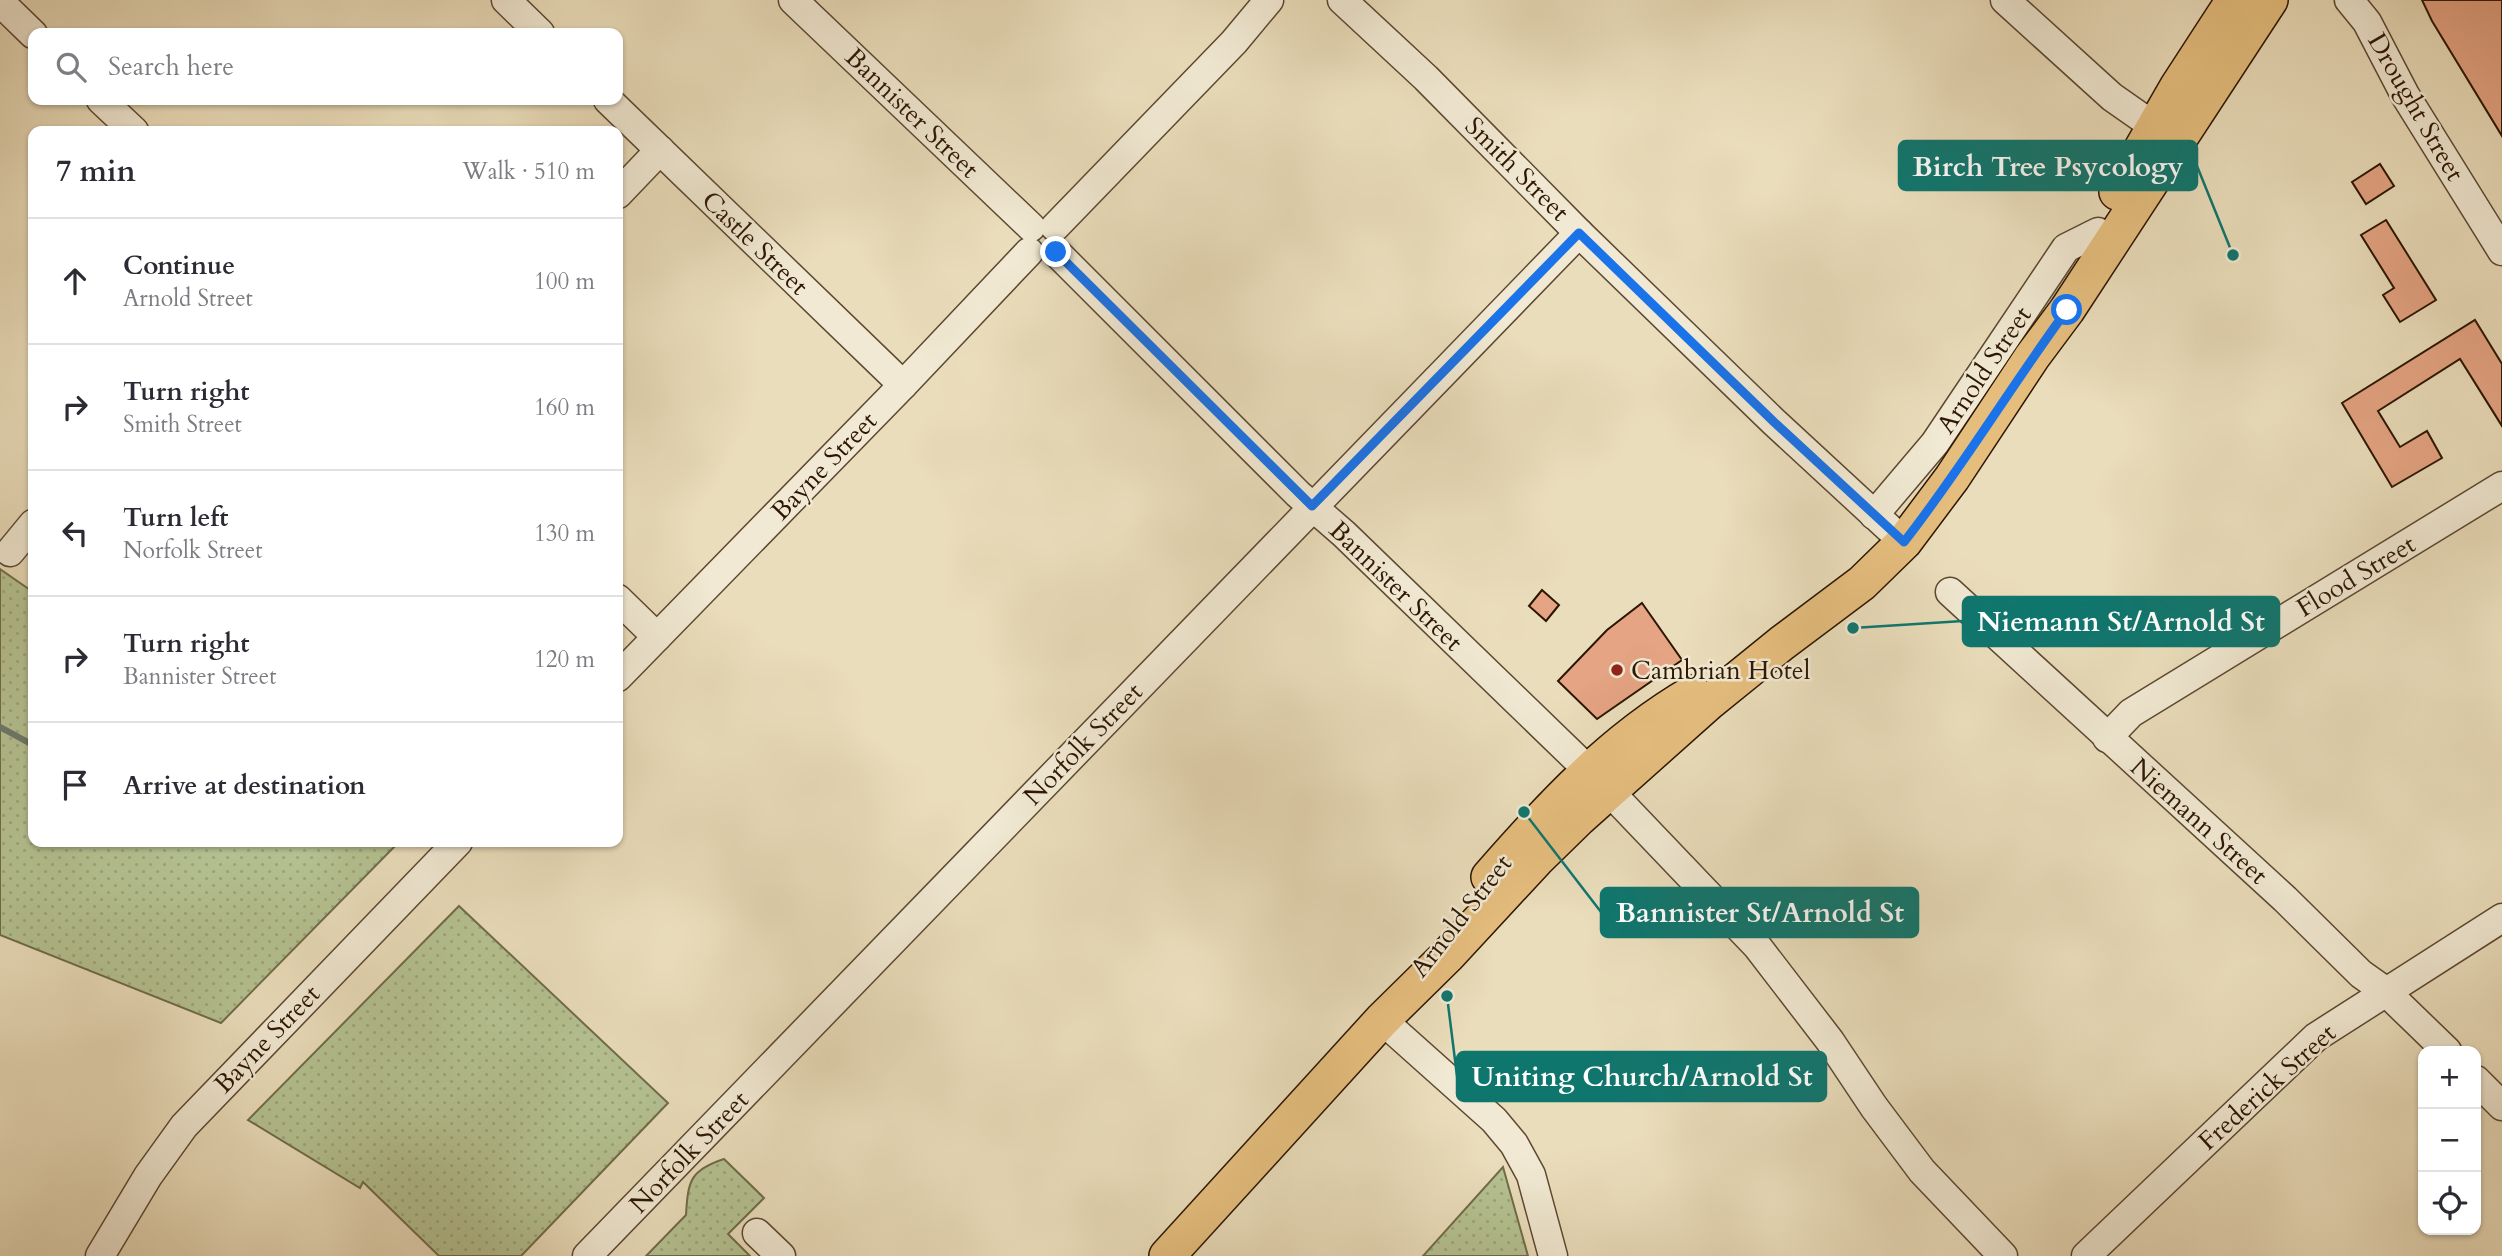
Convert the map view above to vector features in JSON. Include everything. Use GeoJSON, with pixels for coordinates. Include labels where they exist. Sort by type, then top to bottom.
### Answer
{"type":"FeatureCollection","features":[{"type":"Feature","properties":{"kind":"main road","name":"Arnold Street"},"geometry":{"type":"LineString","coordinates":[[1167,1256],[1382,1020],[1462,940],[1536,860],[1599,780],[1661,743],[1782,643],[1862,583],[1904,542],[2067,310],[2165,134],[2234,0]]}},
{"type":"Feature","properties":{"kind":"main road","name":"Arnold Street"},"geometry":{"type":"LineString","coordinates":[[2032,357],[2098,232],[2165,134],[2270,0]]}},
{"type":"Feature","properties":{"kind":"street"},"geometry":{"type":"LineString","coordinates":[[506,0],[535,28]]}},
{"type":"Feature","properties":{"kind":"street","name":"Bannister Street"},"geometry":{"type":"LineString","coordinates":[[793,0],[1043,240],[1312,506],[1599,780],[1757,946],[1830,1041],[1874,1107],[1922,1171],[2003,1256]]}},
{"type":"Feature","properties":{"kind":"street","name":"Bayne Street"},"geometry":{"type":"LineString","coordinates":[[623,672],[1234,42],[1269,0]]}},
{"type":"Feature","properties":{"kind":"street","name":"Bayne Street"},"geometry":{"type":"LineString","coordinates":[[1234,42],[1289,0]]}},
{"type":"Feature","properties":{"kind":"street","name":"Smith Street"},"geometry":{"type":"LineString","coordinates":[[1342,0],[1426,78],[1579,233],[1904,542]]}},
{"type":"Feature","properties":{"kind":"street"},"geometry":{"type":"LineString","coordinates":[[2005,0],[2112,97],[2165,134]]}},
{"type":"Feature","properties":{"kind":"street","name":"Drought Street"},"geometry":{"type":"LineString","coordinates":[[2349,0],[2368,22],[2405,95],[2502,251]]}},
{"type":"Feature","properties":{"kind":"street"},"geometry":{"type":"LineString","coordinates":[[0,2],[28,29]]}},
{"type":"Feature","properties":{"kind":"street"},"geometry":{"type":"LineString","coordinates":[[106,105],[129,126]]}},
{"type":"Feature","properties":{"kind":"street","name":"Castle Street"},"geometry":{"type":"LineString","coordinates":[[613,105],[903,385]]}},
{"type":"Feature","properties":{"kind":"street"},"geometry":{"type":"LineString","coordinates":[[623,189],[660,150]]}},
{"type":"Feature","properties":{"kind":"street","name":"Arnold Street"},"geometry":{"type":"LineString","coordinates":[[1874,515],[1935,443],[2066,248],[2098,232]]}},
{"type":"Feature","properties":{"kind":"street","name":"Norfolk Street"},"geometry":{"type":"LineString","coordinates":[[587,1256],[1579,233]]}},
{"type":"Feature","properties":{"kind":"street","name":"Flood Street"},"geometry":{"type":"LineString","coordinates":[[2107,738],[2131,713],[2502,486]]}},
{"type":"Feature","properties":{"kind":"street"},"geometry":{"type":"LineString","coordinates":[[10,552],[28,530]]}},
{"type":"Feature","properties":{"kind":"street","name":"Niemann Street"},"geometry":{"type":"LineString","coordinates":[[1950,592],[2442,1046]]}},
{"type":"Feature","properties":{"kind":"street"},"geometry":{"type":"LineString","coordinates":[[623,604],[657,637]]}},
{"type":"Feature","properties":{"kind":"street","name":"Bayne Street"},"geometry":{"type":"LineString","coordinates":[[100,1256],[148,1176],[184,1126],[453,847]]}},
{"type":"Feature","properties":{"kind":"street","name":"Frederick Street"},"geometry":{"type":"LineString","coordinates":[[2085,1256],[2316,1037],[2502,918]]}},
{"type":"Feature","properties":{"kind":"street"},"geometry":{"type":"LineString","coordinates":[[1382,1020],[1494,1120],[1514,1144],[1531,1175],[1553,1256]]}},
{"type":"Feature","properties":{"kind":"street"},"geometry":{"type":"LineString","coordinates":[[2481,1085],[2502,1106]]}},
{"type":"Feature","properties":{"kind":"street"},"geometry":{"type":"LineString","coordinates":[[757,1233],[781,1256]]}},
{"type":"Feature","properties":{"kind":"green space"},"geometry":{"type":"Polygon","coordinates":[[[0,569],[28,589],[28,847],[394,847],[221,1023],[0,935],[0,569]]]}},
{"type":"Feature","properties":{"kind":"green space"},"geometry":{"type":"Polygon","coordinates":[[[459,906],[668,1103],[521,1256],[439,1256],[363,1182],[360,1188],[248,1120],[459,906]]]}},
{"type":"Feature","properties":{"kind":"green space"},"geometry":{"type":"Polygon","coordinates":[[[724,1159],[764,1198],[728,1234],[750,1256],[646,1256],[686,1215],[688,1193],[693,1178],[704,1168],[724,1159]]]}},
{"type":"Feature","properties":{"kind":"green space"},"geometry":{"type":"Polygon","coordinates":[[[1503,1167],[1528,1256],[1423,1256],[1503,1167]]]}},
{"type":"Feature","properties":{"kind":"building"},"geometry":{"type":"Polygon","coordinates":[[[2422,0],[2502,0],[2502,136],[2432,21],[2422,0]]]}},
{"type":"Feature","properties":{"kind":"building"},"geometry":{"type":"Polygon","coordinates":[[[2380,164],[2394,186],[2366,204],[2352,182],[2380,164]]]}},
{"type":"Feature","properties":{"kind":"building"},"geometry":{"type":"Polygon","coordinates":[[[2386,220],[2436,300],[2400,322],[2383,295],[2394,288],[2361,235],[2386,220]]]}},
{"type":"Feature","properties":{"kind":"building"},"geometry":{"type":"Polygon","coordinates":[[[2475,320],[2502,364],[2502,426],[2460,359],[2378,411],[2400,447],[2427,431],[2442,458],[2392,487],[2342,403],[2475,320]]]}},
{"type":"Feature","properties":{"kind":"building"},"geometry":{"type":"Polygon","coordinates":[[[1542,590],[1559,605],[1546,621],[1529,606],[1542,590]]]}},
{"type":"Feature","properties":{"kind":"building","name":"Cambrian Hotel"},"geometry":{"type":"Polygon","coordinates":[[[1642,603],[1682,660],[1597,719],[1558,681],[1607,630],[1642,603]]]}},
{"type":"Feature","properties":{"kind":"waterway"},"geometry":{"type":"LineString","coordinates":[[0,727],[28,742]]}},
{"type":"Feature","properties":{"kind":"place","name":"Birch Tree Psycology"},"geometry":{"type":"Point","coordinates":[2233,255]}},
{"type":"Feature","properties":{"kind":"place","name":"Niemann St/Arnold St"},"geometry":{"type":"Point","coordinates":[1853,628]}},
{"type":"Feature","properties":{"kind":"place","name":"Cambrian Hotel"},"geometry":{"type":"Point","coordinates":[1617,670]}},
{"type":"Feature","properties":{"kind":"place","name":"Bannister St/Arnold St"},"geometry":{"type":"Point","coordinates":[1524,812]}},
{"type":"Feature","properties":{"kind":"place","name":"Uniting Church/Arnold St"},"geometry":{"type":"Point","coordinates":[1447,996]}},
{"type":"Feature","properties":{"kind":"route"},"geometry":{"type":"LineString","coordinates":[[1056,252],[1312,506],[1579,233],[1774,422],[1904,542],[1952,478],[2032,357],[2067,310]]}}]}
